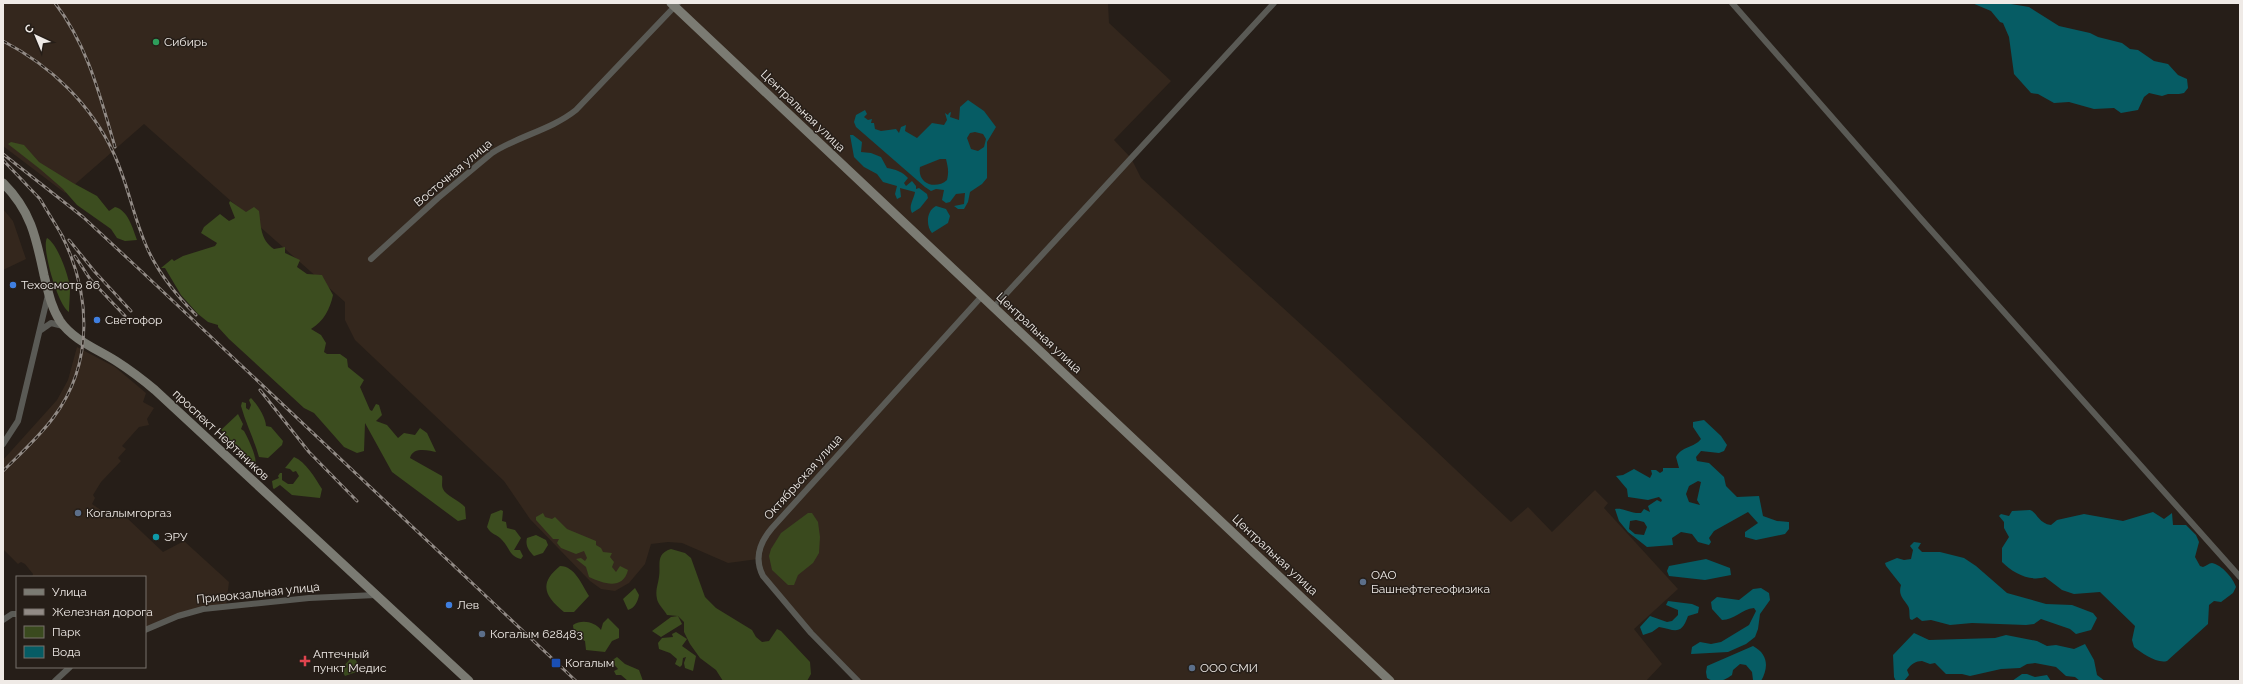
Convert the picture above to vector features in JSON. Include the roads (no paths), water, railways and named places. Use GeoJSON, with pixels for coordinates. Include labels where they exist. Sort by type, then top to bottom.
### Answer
{"type":"FeatureCollection","features":[{"type":"Feature","properties":{"kind":"street"},"geometry":{"type":"LineString","coordinates":[[994,307],[1274,3]]}},
{"type":"Feature","properties":{"kind":"street"},"geometry":{"type":"LineString","coordinates":[[1732,3],[1922,220],[2240,577]]}},
{"type":"Feature","properties":{"kind":"street","name":"Центральная улица"},"geometry":{"type":"LineString","coordinates":[[675,4],[1390,681]]}},
{"type":"Feature","properties":{"kind":"street","name":"Восточная улица"},"geometry":{"type":"LineString","coordinates":[[371,259],[438,198],[492,153],[556,123],[576,110],[675,4]]}},
{"type":"Feature","properties":{"kind":"street","name":"проспект Нефтяников"},"geometry":{"type":"LineString","coordinates":[[3,183],[20,203],[30,220],[54,311],[65,327],[78,339],[127,368],[150,386],[469,681]]}},
{"type":"Feature","properties":{"kind":"street"},"geometry":{"type":"LineString","coordinates":[[3,444],[18,421],[40,332],[48,291]]}},
{"type":"Feature","properties":{"kind":"street","name":"Октябрьская улица"},"geometry":{"type":"LineString","coordinates":[[858,681],[811,633],[763,576],[759,565],[759,550],[772,528],[982,296]]}},
{"type":"Feature","properties":{"kind":"street"},"geometry":{"type":"LineString","coordinates":[[40,332],[45,326],[51,323],[65,327]]}},
{"type":"Feature","properties":{"kind":"street"},"geometry":{"type":"LineString","coordinates":[[354,595],[361,587],[360,579]]}},
{"type":"Feature","properties":{"kind":"street","name":"Привокзальная улица"},"geometry":{"type":"LineString","coordinates":[[146,630],[178,616],[203,609],[376,594]]}},
{"type":"Feature","properties":{"kind":"street"},"geometry":{"type":"LineString","coordinates":[[3,620],[12,614],[16,614]]}},
{"type":"Feature","properties":{"kind":"street"},"geometry":{"type":"LineString","coordinates":[[55,681],[69,668]]}},
{"type":"Feature","properties":{"kind":"water"},"geometry":{"type":"Polygon","coordinates":[[[1972,3],[2005,3],[2029,7],[2059,26],[2090,33],[2098,37],[2122,43],[2130,49],[2138,50],[2154,61],[2168,64],[2178,75],[2187,79],[2188,88],[2184,93],[2179,94],[2168,94],[2162,96],[2149,93],[2144,97],[2138,110],[2121,113],[2114,108],[2094,109],[2069,102],[2054,103],[2038,94],[2031,93],[2014,74],[2009,37],[2003,23],[2000,22],[1991,11],[1972,3]]]}},
{"type":"Feature","properties":{"kind":"water"},"geometry":{"type":"Polygon","coordinates":[[[968,100],[984,111],[996,127],[987,142],[987,178],[982,184],[970,192],[968,202],[964,209],[958,209],[954,206],[964,204],[965,193],[956,194],[950,202],[946,203],[942,200],[944,190],[936,189],[931,191],[925,187],[856,127],[854,122],[856,115],[865,110],[867,114],[864,117],[868,120],[872,119],[871,123],[874,123],[875,129],[881,131],[896,129],[899,133],[901,127],[906,125],[905,131],[917,138],[932,123],[944,125],[947,120],[945,113],[948,115],[951,112],[950,117],[959,120],[960,107],[968,100]],[[975,132],[970,133],[967,138],[971,149],[978,151],[984,147],[986,139],[983,134],[975,132]],[[940,159],[920,167],[921,178],[928,184],[938,185],[947,180],[948,170],[946,159],[940,159]]]}},
{"type":"Feature","properties":{"kind":"water"},"geometry":{"type":"Polygon","coordinates":[[[850,135],[853,135],[862,142],[861,152],[871,153],[881,157],[887,168],[899,171],[908,178],[904,183],[906,186],[912,181],[916,186],[916,189],[919,188],[927,194],[928,198],[920,208],[912,213],[911,205],[915,192],[900,188],[901,197],[897,199],[895,194],[897,186],[883,182],[877,174],[864,167],[854,157],[850,135]]]}},
{"type":"Feature","properties":{"kind":"water"},"geometry":{"type":"Polygon","coordinates":[[[936,206],[946,209],[950,216],[948,223],[932,233],[929,227],[928,219],[930,211],[936,206]]]}},
{"type":"Feature","properties":{"kind":"water"},"geometry":{"type":"Polygon","coordinates":[[[1704,420],[1721,436],[1727,445],[1724,451],[1719,453],[1701,451],[1696,457],[1697,461],[1709,463],[1724,477],[1726,486],[1737,497],[1759,496],[1763,516],[1777,521],[1789,522],[1789,529],[1785,534],[1756,540],[1745,537],[1745,532],[1758,523],[1748,512],[1714,531],[1709,538],[1711,542],[1709,545],[1698,542],[1692,534],[1681,532],[1672,538],[1673,545],[1647,547],[1628,532],[1619,521],[1615,509],[1641,513],[1644,509],[1650,512],[1648,506],[1657,500],[1661,502],[1662,500],[1659,497],[1648,500],[1628,497],[1627,489],[1616,476],[1623,475],[1634,469],[1650,478],[1652,474],[1651,470],[1656,470],[1660,473],[1663,471],[1663,468],[1679,468],[1676,457],[1679,453],[1701,439],[1693,427],[1693,422],[1704,420]],[[1698,481],[1689,486],[1686,494],[1689,502],[1700,505],[1697,500],[1701,482],[1698,481]],[[1636,520],[1630,521],[1629,529],[1635,534],[1644,535],[1647,527],[1644,522],[1636,520]]]}},
{"type":"Feature","properties":{"kind":"water"},"geometry":{"type":"Polygon","coordinates":[[[2030,510],[2040,520],[2051,525],[2057,520],[2084,514],[2123,521],[2153,512],[2164,519],[2172,513],[2173,525],[2186,525],[2196,535],[2199,542],[2195,557],[2200,566],[2203,567],[2212,563],[2220,566],[2230,576],[2236,587],[2233,593],[2221,602],[2214,601],[2209,605],[2208,624],[2167,661],[2159,661],[2145,655],[2134,647],[2132,640],[2135,626],[2100,592],[2074,594],[2062,590],[2045,577],[2034,578],[2022,576],[2011,570],[2002,562],[2002,548],[2009,537],[2004,528],[2004,522],[1999,516],[2001,514],[2009,516],[2012,511],[2030,510]]]}},
{"type":"Feature","properties":{"kind":"water"},"geometry":{"type":"Polygon","coordinates":[[[1914,542],[1921,543],[1918,548],[1922,552],[1940,552],[1964,558],[1976,566],[2007,593],[2046,604],[2072,605],[2093,613],[2097,618],[2091,630],[2076,634],[2070,629],[2041,619],[2034,624],[2026,625],[1972,623],[1950,625],[1931,620],[1922,621],[1917,617],[1912,620],[1910,619],[1909,607],[1901,594],[1901,585],[1885,563],[1897,558],[1904,560],[1911,559],[1913,550],[1910,546],[1914,542]]]}},
{"type":"Feature","properties":{"kind":"water"},"geometry":{"type":"Polygon","coordinates":[[[1706,559],[1730,568],[1731,575],[1705,580],[1669,576],[1667,571],[1669,566],[1706,559]]]}},
{"type":"Feature","properties":{"kind":"water"},"geometry":{"type":"Polygon","coordinates":[[[1761,588],[1769,593],[1770,600],[1760,614],[1758,629],[1755,637],[1746,644],[1728,652],[1691,654],[1692,647],[1700,642],[1711,644],[1721,642],[1749,625],[1756,611],[1754,608],[1746,610],[1726,620],[1722,620],[1712,609],[1711,602],[1717,597],[1739,600],[1753,589],[1761,588]]]}},
{"type":"Feature","properties":{"kind":"water"},"geometry":{"type":"Polygon","coordinates":[[[1668,601],[1692,604],[1699,607],[1698,613],[1688,616],[1683,627],[1680,629],[1673,630],[1659,627],[1652,632],[1643,635],[1640,627],[1650,616],[1667,622],[1672,621],[1678,615],[1678,610],[1666,605],[1668,601]]]}},
{"type":"Feature","properties":{"kind":"water"},"geometry":{"type":"Polygon","coordinates":[[[1914,633],[1929,640],[1995,638],[2006,635],[2037,641],[2047,646],[2056,645],[2074,649],[2085,644],[2094,660],[2097,675],[2105,681],[2080,681],[2075,677],[2066,676],[2056,667],[2035,663],[2027,664],[2020,668],[2001,669],[1970,676],[1962,674],[1946,674],[1935,663],[1930,664],[1922,661],[1916,662],[1910,666],[1907,670],[1909,675],[1904,681],[1896,681],[1894,677],[1893,655],[1914,633]]]}},
{"type":"Feature","properties":{"kind":"water"},"geometry":{"type":"Polygon","coordinates":[[[1753,646],[1762,653],[1766,661],[1764,676],[1761,681],[1753,680],[1752,672],[1746,665],[1740,664],[1733,670],[1732,675],[1726,679],[1714,681],[1707,678],[1707,666],[1753,646]]]}},
{"type":"Feature","properties":{"kind":"water"},"geometry":{"type":"Polygon","coordinates":[[[2022,674],[2035,677],[2047,675],[2051,681],[2012,681],[2022,674]]]}},
{"type":"Feature","properties":{"kind":"railway"},"geometry":{"type":"LineString","coordinates":[[55,3],[66,19],[85,54],[98,90],[115,147]]}},
{"type":"Feature","properties":{"kind":"railway"},"geometry":{"type":"LineString","coordinates":[[3,41],[21,51],[53,75],[68,88],[94,119],[105,136],[119,166],[144,242],[150,254],[170,286],[196,315]]}},
{"type":"Feature","properties":{"kind":"railway"},"geometry":{"type":"LineString","coordinates":[[3,154],[83,217],[576,681]]}},
{"type":"Feature","properties":{"kind":"railway"},"geometry":{"type":"LineString","coordinates":[[3,160],[40,199],[63,237]]}},
{"type":"Feature","properties":{"kind":"railway"},"geometry":{"type":"LineString","coordinates":[[3,471],[36,439],[48,425],[67,397],[76,374],[82,351],[84,326],[78,278],[60,232]]}},
{"type":"Feature","properties":{"kind":"railway"},"geometry":{"type":"LineString","coordinates":[[69,240],[95,272],[131,311]]}},
{"type":"Feature","properties":{"kind":"railway"},"geometry":{"type":"LineString","coordinates":[[75,256],[90,279],[125,316]]}},
{"type":"Feature","properties":{"kind":"railway"},"geometry":{"type":"LineString","coordinates":[[260,390],[309,452],[357,501]]}},
{"type":"Feature","properties":{"kind":"place","name":"Сибирь"},"geometry":{"type":"Point","coordinates":[156,42]}},
{"type":"Feature","properties":{"kind":"place","name":"Техосмотр 86"},"geometry":{"type":"Point","coordinates":[13,285]}},
{"type":"Feature","properties":{"kind":"place","name":"Светофор"},"geometry":{"type":"Point","coordinates":[97,320]}},
{"type":"Feature","properties":{"kind":"place","name":"Когалымгоргаз"},"geometry":{"type":"Point","coordinates":[78,513]}},
{"type":"Feature","properties":{"kind":"place","name":"ЭРУ"},"geometry":{"type":"Point","coordinates":[156,537]}},
{"type":"Feature","properties":{"kind":"place","name":"ОАО Башнефтегеофизика"},"geometry":{"type":"Point","coordinates":[1363,582]}},
{"type":"Feature","properties":{"kind":"place","name":"Лев"},"geometry":{"type":"Point","coordinates":[449,605]}},
{"type":"Feature","properties":{"kind":"place","name":"Когалым 628483"},"geometry":{"type":"Point","coordinates":[482,634]}},
{"type":"Feature","properties":{"kind":"place","name":"Аптечный пункт Медис"},"geometry":{"type":"Point","coordinates":[305,661]}},
{"type":"Feature","properties":{"kind":"place","name":"Когалым"},"geometry":{"type":"Point","coordinates":[556,663]}},
{"type":"Feature","properties":{"kind":"place","name":"ООО СМИ"},"geometry":{"type":"Point","coordinates":[1192,668]}}]}
